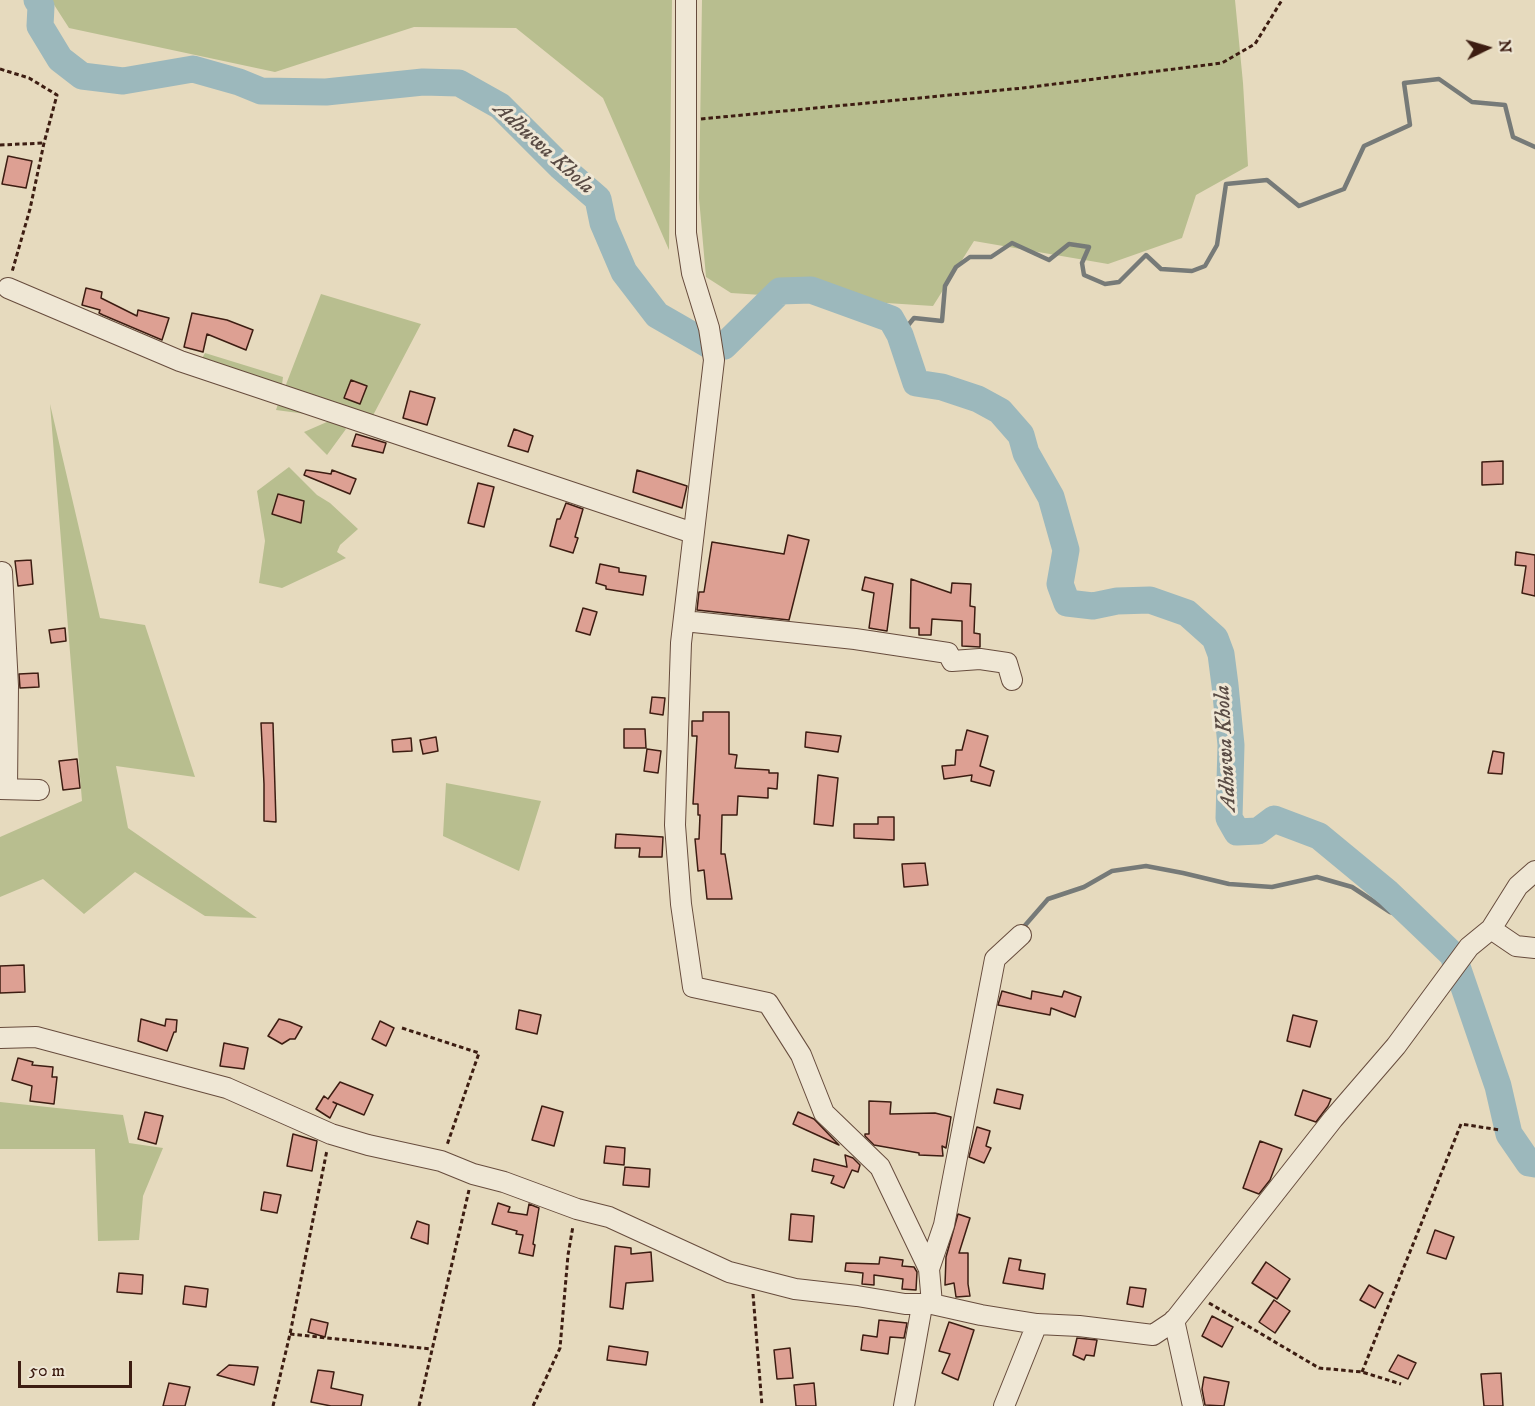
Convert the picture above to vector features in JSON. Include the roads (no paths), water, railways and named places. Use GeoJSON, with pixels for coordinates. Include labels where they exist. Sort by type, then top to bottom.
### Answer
{"type":"FeatureCollection","features":[{"type":"Feature","properties":{"kind":"street"},"geometry":{"type":"LineString","coordinates":[[686,0],[686,233],[692,273],[709,328],[714,360],[681,643],[675,825],[681,904],[693,987],[768,1003],[801,1055],[824,1113],[880,1167],[929,1269]]}},
{"type":"Feature","properties":{"kind":"street"},"geometry":{"type":"LineString","coordinates":[[8,288],[180,361],[693,532]]}},
{"type":"Feature","properties":{"kind":"street"},"geometry":{"type":"LineString","coordinates":[[2,572],[8,686],[3,789],[39,790]]}},
{"type":"Feature","properties":{"kind":"street"},"geometry":{"type":"LineString","coordinates":[[684,621],[948,653],[952,661],[980,659],[1007,663],[1012,680]]}},
{"type":"Feature","properties":{"kind":"street"},"geometry":{"type":"LineString","coordinates":[[0,1038],[36,1037],[227,1088],[331,1134],[368,1145],[441,1161],[577,1209],[609,1217],[729,1272],[752,1278],[795,1289],[927,1305],[1037,1324],[1079,1326],[1153,1335],[1174,1320],[1333,1119],[1396,1046],[1450,976],[1469,947],[1491,929],[1518,886],[1535,871]]}},
{"type":"Feature","properties":{"kind":"street"},"geometry":{"type":"LineString","coordinates":[[1491,929],[1516,946],[1535,948]]}},
{"type":"Feature","properties":{"kind":"street"},"geometry":{"type":"LineString","coordinates":[[906,1406],[927,1305],[929,1269],[944,1225],[996,959],[1021,935]]}},
{"type":"Feature","properties":{"kind":"street"},"geometry":{"type":"LineString","coordinates":[[1174,1320],[1192,1406]]}},
{"type":"Feature","properties":{"kind":"street"},"geometry":{"type":"LineString","coordinates":[[1004,1406],[1037,1324]]}},
{"type":"Feature","properties":{"kind":"waterway","name":"Adhuwa Khola"},"geometry":{"type":"LineString","coordinates":[[37,0],[41,6],[40,26],[60,59],[82,76],[123,81],[193,69],[261,91],[326,92],[423,82],[459,83],[500,106],[560,166],[598,199],[603,223],[624,272],[657,315],[711,346],[724,346],[780,291],[811,290],[891,319],[900,335],[916,383],[942,387],[978,399],[1000,411],[1021,435],[1026,453],[1051,497],[1066,550],[1060,584],[1067,603],[1093,606],[1117,601],[1150,600],[1187,613],[1215,638],[1221,654],[1231,745],[1229,818],[1237,832],[1258,831],[1274,819],[1319,836],[1388,893],[1453,955],[1498,1086],[1509,1134],[1529,1163],[1535,1164]]}},
{"type":"Feature","properties":{"kind":"waterway"},"geometry":{"type":"LineString","coordinates":[[900,335],[914,318],[942,321],[945,286],[956,267],[970,257],[991,257],[1012,243],[1049,260],[1069,244],[1089,247],[1082,263],[1084,275],[1105,284],[1119,282],[1146,255],[1161,269],[1192,271],[1205,266],[1217,245],[1226,184],[1267,180],[1299,206],[1344,189],[1364,146],[1410,125],[1404,83],[1439,79],[1472,102],[1505,105],[1513,137],[1535,147]]}},
{"type":"Feature","properties":{"kind":"waterway"},"geometry":{"type":"LineString","coordinates":[[1021,930],[1048,899],[1084,887],[1112,871],[1146,866],[1229,884],[1272,887],[1317,877],[1352,887],[1390,912],[1414,919]]}}]}
